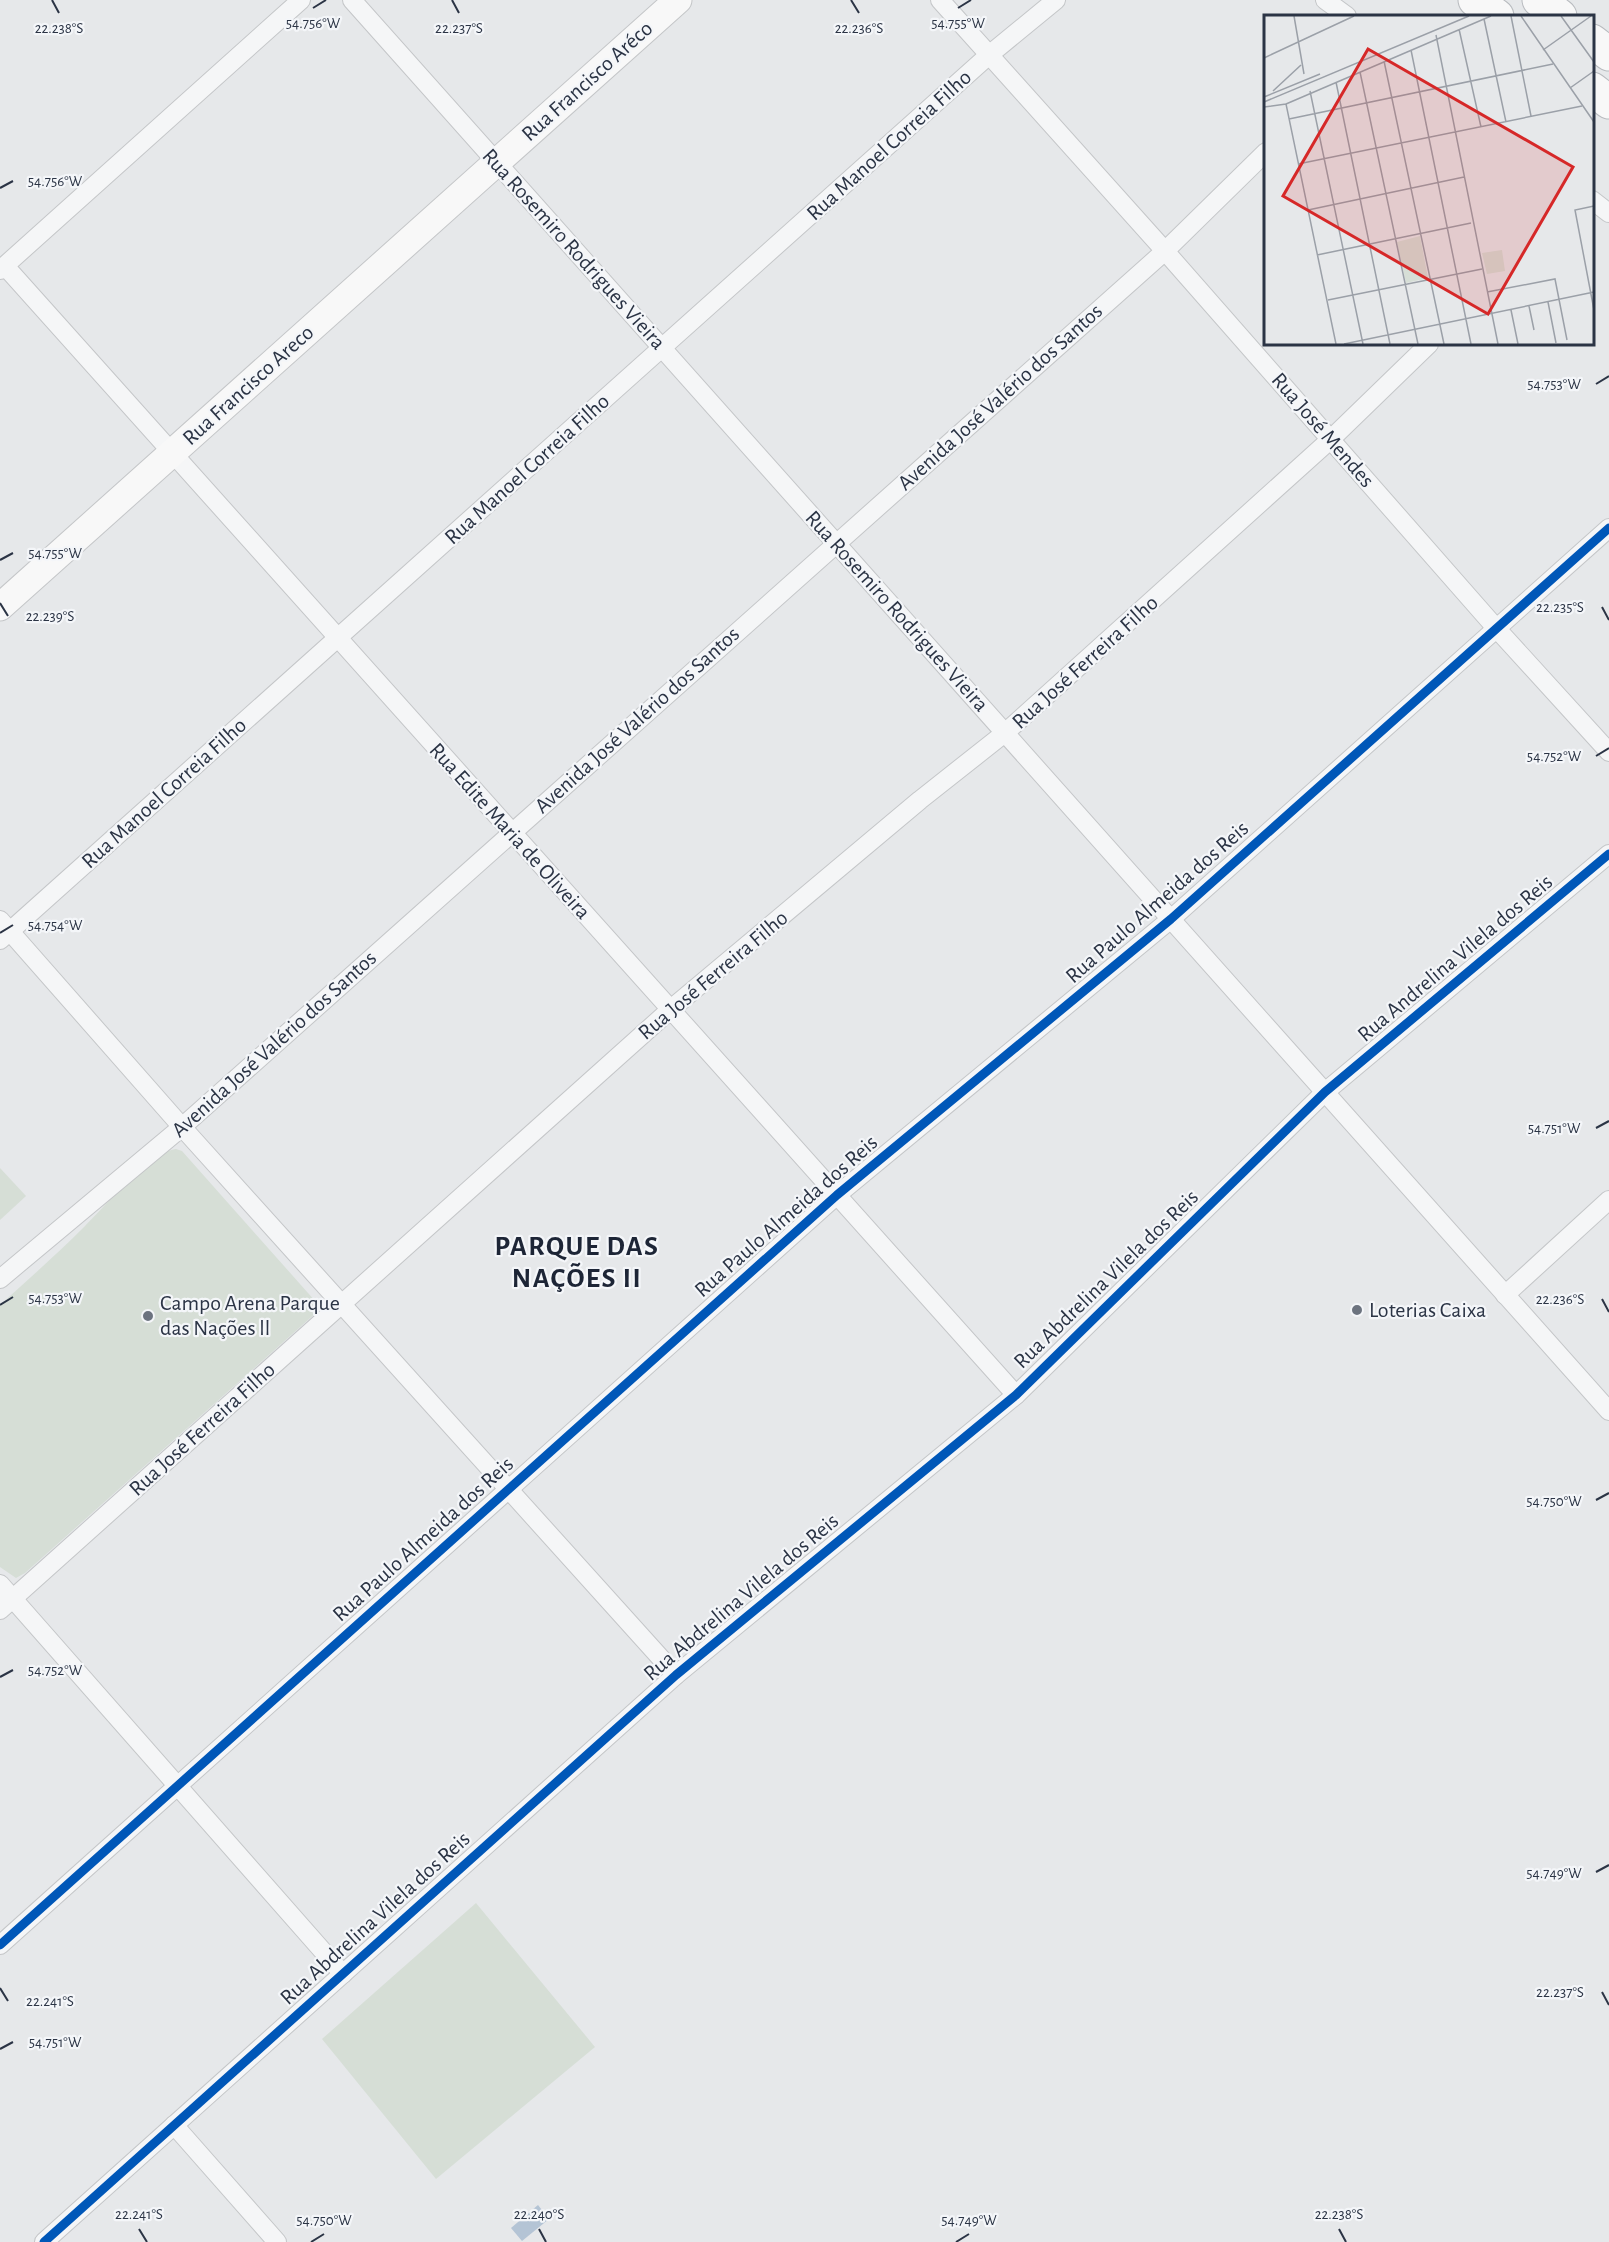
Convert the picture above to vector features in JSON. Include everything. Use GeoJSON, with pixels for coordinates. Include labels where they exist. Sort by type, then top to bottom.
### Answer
{"type":"FeatureCollection","features":[{"type":"Feature","properties":{"kind":"highway"},"geometry":{"type":"LineString","coordinates":[[1475,0],[1496,15]]}},
{"type":"Feature","properties":{"kind":"highway"},"geometry":{"type":"LineString","coordinates":[[1539,0],[1559,15]]}},
{"type":"Feature","properties":{"kind":"highway"},"geometry":{"type":"LineString","coordinates":[[1594,42],[1609,54]]}},
{"type":"Feature","properties":{"kind":"highway"},"geometry":{"type":"LineString","coordinates":[[1594,90],[1609,102]]}},
{"type":"Feature","properties":{"kind":"street"},"geometry":{"type":"LineString","coordinates":[[2,268],[301,0]]}},
{"type":"Feature","properties":{"kind":"street","name":"Rua Rosemiro Rodrigues Vieira"},"geometry":{"type":"LineString","coordinates":[[352,0],[1609,1412]]}},
{"type":"Feature","properties":{"kind":"street","name":"Rua Francisco Aréco"},"geometry":{"type":"LineString","coordinates":[[497,162],[678,0]]}},
{"type":"Feature","properties":{"kind":"street","name":"Rua José Mendes"},"geometry":{"type":"LineString","coordinates":[[940,0],[1496,628],[1609,752]]}},
{"type":"Feature","properties":{"kind":"street","name":"Rua Manoel Correia Filho"},"geometry":{"type":"LineString","coordinates":[[3,930],[338,638],[989,56],[1056,0]]}},
{"type":"Feature","properties":{"kind":"street"},"geometry":{"type":"LineString","coordinates":[[1325,0],[1346,15]]}},
{"type":"Feature","properties":{"kind":"street","name":"Avenida José Valério dos Santos"},"geometry":{"type":"LineString","coordinates":[[0,1279],[182,1127],[1164,251],[1264,154]]}},
{"type":"Feature","properties":{"kind":"street","name":"Rua Francisco Areco"},"geometry":{"type":"LineString","coordinates":[[0,607],[497,162]]}},
{"type":"Feature","properties":{"kind":"street"},"geometry":{"type":"LineString","coordinates":[[1594,202],[1609,213]]}},
{"type":"Feature","properties":{"kind":"street","name":"Rua Edite Maria de Oliveira"},"geometry":{"type":"LineString","coordinates":[[2,268],[172,453],[1016,1395]]}},
{"type":"Feature","properties":{"kind":"street","name":"Rua José Ferreira Filho"},"geometry":{"type":"LineString","coordinates":[[6,1604],[671,1009],[920,800],[1006,732],[1331,440],[1428,345]]}},
{"type":"Feature","properties":{"kind":"street","name":"Rua Paulo Almeida dos Reis"},"geometry":{"type":"LineString","coordinates":[[0,1945],[837,1195],[1171,919],[1609,528]]}},
{"type":"Feature","properties":{"kind":"street","name":"Rua Andrelina Vilela dos Reis"},"geometry":{"type":"LineString","coordinates":[[1325,1092],[1609,854]]}},
{"type":"Feature","properties":{"kind":"street"},"geometry":{"type":"LineString","coordinates":[[3,930],[343,1303],[676,1675]]}},
{"type":"Feature","properties":{"kind":"street","name":"Rua Abdrelina Vilela dos Reis"},"geometry":{"type":"LineString","coordinates":[[44,2242],[676,1675],[1016,1395],[1325,1092]]}},
{"type":"Feature","properties":{"kind":"street"},"geometry":{"type":"LineString","coordinates":[[1505,1295],[1609,1200]]}},
{"type":"Feature","properties":{"kind":"street"},"geometry":{"type":"LineString","coordinates":[[0,1584],[6,1604],[177,1786],[343,1974]]}},
{"type":"Feature","properties":{"kind":"street"},"geometry":{"type":"LineString","coordinates":[[174,2125],[277,2242]]}},
{"type":"Feature","properties":{"kind":"shaded area"},"geometry":{"type":"Polygon","coordinates":[[[176,1149],[182,1151],[316,1302],[318,1311],[25,1573],[16,1578],[0,1567],[0,1305],[75,1236],[140,1169],[165,1152],[176,1149]]]}},
{"type":"Feature","properties":{"kind":"shaded area"},"geometry":{"type":"Polygon","coordinates":[[[0,1168],[26,1196],[0,1220],[0,1168]]]}},
{"type":"Feature","properties":{"kind":"shaded area"},"geometry":{"type":"Polygon","coordinates":[[[476,1903],[595,2047],[436,2179],[322,2039],[476,1903]]]}},
{"type":"Feature","properties":{"kind":"water"},"geometry":{"type":"Polygon","coordinates":[[[538,2205],[549,2219],[522,2241],[511,2228],[538,2205]]]}},
{"type":"Feature","properties":{"kind":"cycle path"},"geometry":{"type":"LineString","coordinates":[[0,1945],[837,1195],[1171,919],[1609,528]]}},
{"type":"Feature","properties":{"kind":"cycle path"},"geometry":{"type":"LineString","coordinates":[[44,2242],[676,1675],[1016,1395],[1325,1092],[1609,854]]}},
{"type":"Feature","properties":{"kind":"place","name":"Loterias Caixa"},"geometry":{"type":"Point","coordinates":[1357,1310]}},
{"type":"Feature","properties":{"kind":"place","name":"Campo Arena Parque das Nações ll"},"geometry":{"type":"Point","coordinates":[148,1316]}},
{"type":"Feature","properties":{"kind":"district","name":"PARQUE DAS NAÇÕES II"},"geometry":{"type":"Point","coordinates":[577,1263]}}]}
